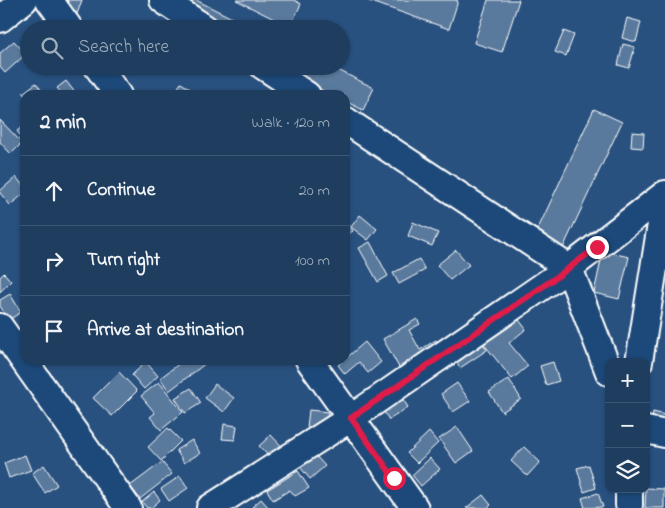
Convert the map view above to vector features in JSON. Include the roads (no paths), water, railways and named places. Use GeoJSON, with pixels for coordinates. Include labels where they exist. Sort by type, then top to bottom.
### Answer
{"type":"FeatureCollection","features":[{"type":"Feature","properties":{"kind":"street"},"geometry":{"type":"LineString","coordinates":[[0,19],[24,0]]}},
{"type":"Feature","properties":{"kind":"street"},"geometry":{"type":"LineString","coordinates":[[49,0],[63,20]]}},
{"type":"Feature","properties":{"kind":"street"},"geometry":{"type":"LineString","coordinates":[[163,0],[193,20]]}},
{"type":"Feature","properties":{"kind":"street"},"geometry":{"type":"LineString","coordinates":[[104,75],[114,90]]}},
{"type":"Feature","properties":{"kind":"street"},"geometry":{"type":"LineString","coordinates":[[277,75],[299,90]]}},
{"type":"Feature","properties":{"kind":"street"},"geometry":{"type":"LineString","coordinates":[[350,123],[569,268],[605,362]]}},
{"type":"Feature","properties":{"kind":"street"},"geometry":{"type":"LineString","coordinates":[[210,508],[351,418],[569,268],[665,194]]}},
{"type":"Feature","properties":{"kind":"street"},"geometry":{"type":"LineString","coordinates":[[640,358],[665,199]]}},
{"type":"Feature","properties":{"kind":"street"},"geometry":{"type":"LineString","coordinates":[[0,327],[20,355]]}},
{"type":"Feature","properties":{"kind":"street"},"geometry":{"type":"LineString","coordinates":[[27,365],[128,508]]}},
{"type":"Feature","properties":{"kind":"street"},"geometry":{"type":"LineString","coordinates":[[313,365],[415,508]]}},
{"type":"Feature","properties":{"kind":"street"},"geometry":{"type":"LineString","coordinates":[[650,431],[665,434]]}}]}
